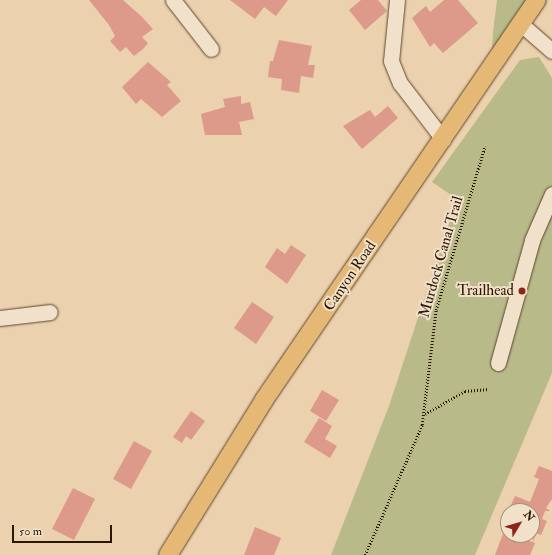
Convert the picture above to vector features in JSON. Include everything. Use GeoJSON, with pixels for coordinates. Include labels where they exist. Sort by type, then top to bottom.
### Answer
{"type":"FeatureCollection","features":[{"type":"Feature","properties":{"kind":"main road","name":"Canyon Road"},"geometry":{"type":"LineString","coordinates":[[168,555],[264,400],[537,0]]}},
{"type":"Feature","properties":{"kind":"street"},"geometry":{"type":"LineString","coordinates":[[173,0],[211,49]]}},
{"type":"Feature","properties":{"kind":"street"},"geometry":{"type":"LineString","coordinates":[[397,0],[391,61],[400,83],[443,139]]}},
{"type":"Feature","properties":{"kind":"street"},"geometry":{"type":"LineString","coordinates":[[521,24],[552,51]]}},
{"type":"Feature","properties":{"kind":"street"},"geometry":{"type":"LineString","coordinates":[[498,363],[532,240],[552,194]]}},
{"type":"Feature","properties":{"kind":"street"},"geometry":{"type":"LineString","coordinates":[[0,318],[50,312]]}},
{"type":"Feature","properties":{"kind":"path","name":"Murdock Canal Trail"},"geometry":{"type":"LineString","coordinates":[[365,555],[425,414],[436,310],[485,146]]}},
{"type":"Feature","properties":{"kind":"path"},"geometry":{"type":"LineString","coordinates":[[425,414],[465,391],[489,389]]}},
{"type":"Feature","properties":{"kind":"green space"},"geometry":{"type":"Polygon","coordinates":[[[497,0],[527,0],[492,51],[493,33],[497,0]]]}},
{"type":"Feature","properties":{"kind":"green space"},"geometry":{"type":"Polygon","coordinates":[[[539,57],[552,78],[552,373],[475,555],[331,555],[389,406],[457,199],[432,182],[520,60],[539,57]]]}},
{"type":"Feature","properties":{"kind":"building"},"geometry":{"type":"Polygon","coordinates":[[[89,0],[123,0],[153,29],[142,37],[148,43],[134,56],[126,47],[120,52],[110,41],[115,36],[109,25],[89,0]]]}},
{"type":"Feature","properties":{"kind":"building"},"geometry":{"type":"Polygon","coordinates":[[[230,0],[288,0],[276,16],[264,7],[255,19],[230,0]]]}},
{"type":"Feature","properties":{"kind":"building"},"geometry":{"type":"Polygon","coordinates":[[[361,0],[378,0],[387,11],[365,30],[349,10],[361,0]]]}},
{"type":"Feature","properties":{"kind":"building"},"geometry":{"type":"Polygon","coordinates":[[[444,0],[458,0],[478,23],[443,53],[434,43],[430,47],[412,18],[426,6],[430,12],[444,0]]]}},
{"type":"Feature","properties":{"kind":"building"},"geometry":{"type":"Polygon","coordinates":[[[279,40],[312,46],[308,65],[315,65],[313,78],[301,76],[299,93],[281,90],[282,79],[268,77],[270,61],[273,61],[279,40]]]}},
{"type":"Feature","properties":{"kind":"building"},"geometry":{"type":"Polygon","coordinates":[[[148,62],[171,82],[167,85],[181,101],[162,117],[141,99],[136,104],[122,87],[148,62]]]}},
{"type":"Feature","properties":{"kind":"building"},"geometry":{"type":"Polygon","coordinates":[[[241,96],[241,104],[250,102],[254,119],[239,122],[242,135],[205,135],[201,114],[225,107],[223,99],[241,96]]]}},
{"type":"Feature","properties":{"kind":"building"},"geometry":{"type":"Polygon","coordinates":[[[388,106],[398,118],[362,149],[343,126],[370,110],[375,117],[388,106]]]}},
{"type":"Feature","properties":{"kind":"building"},"geometry":{"type":"Polygon","coordinates":[[[291,245],[306,255],[287,284],[265,267],[277,248],[285,254],[291,245]]]}},
{"type":"Feature","properties":{"kind":"building"},"geometry":{"type":"Polygon","coordinates":[[[252,302],[274,317],[256,344],[234,328],[252,302]]]}},
{"type":"Feature","properties":{"kind":"building"},"geometry":{"type":"Polygon","coordinates":[[[322,390],[339,400],[326,421],[310,411],[322,390]]]}},
{"type":"Feature","properties":{"kind":"building"},"geometry":{"type":"Polygon","coordinates":[[[191,411],[205,421],[191,440],[186,436],[182,443],[173,437],[191,411]]]}},
{"type":"Feature","properties":{"kind":"building"},"geometry":{"type":"Polygon","coordinates":[[[319,418],[332,426],[325,439],[337,446],[330,458],[304,442],[319,418]]]}},
{"type":"Feature","properties":{"kind":"building"},"geometry":{"type":"Polygon","coordinates":[[[134,441],[152,451],[131,489],[113,479],[134,441]]]}},
{"type":"Feature","properties":{"kind":"building"},"geometry":{"type":"Polygon","coordinates":[[[539,466],[552,471],[552,499],[546,508],[550,511],[545,511],[542,519],[547,521],[541,535],[540,503],[512,503],[515,496],[530,502],[539,479],[534,477],[539,466]]]}},
{"type":"Feature","properties":{"kind":"building"},"geometry":{"type":"Polygon","coordinates":[[[73,488],[95,499],[74,540],[52,529],[73,488]]]}},
{"type":"Feature","properties":{"kind":"building"},"geometry":{"type":"Polygon","coordinates":[[[255,527],[281,538],[274,555],[244,555],[255,527]]]}},
{"type":"Feature","properties":{"kind":"building"},"geometry":{"type":"Polygon","coordinates":[[[500,542],[500,543],[535,543],[530,555],[495,555],[500,542]]]}},
{"type":"Feature","properties":{"kind":"place","name":"Trailhead"},"geometry":{"type":"Point","coordinates":[522,291]}}]}
